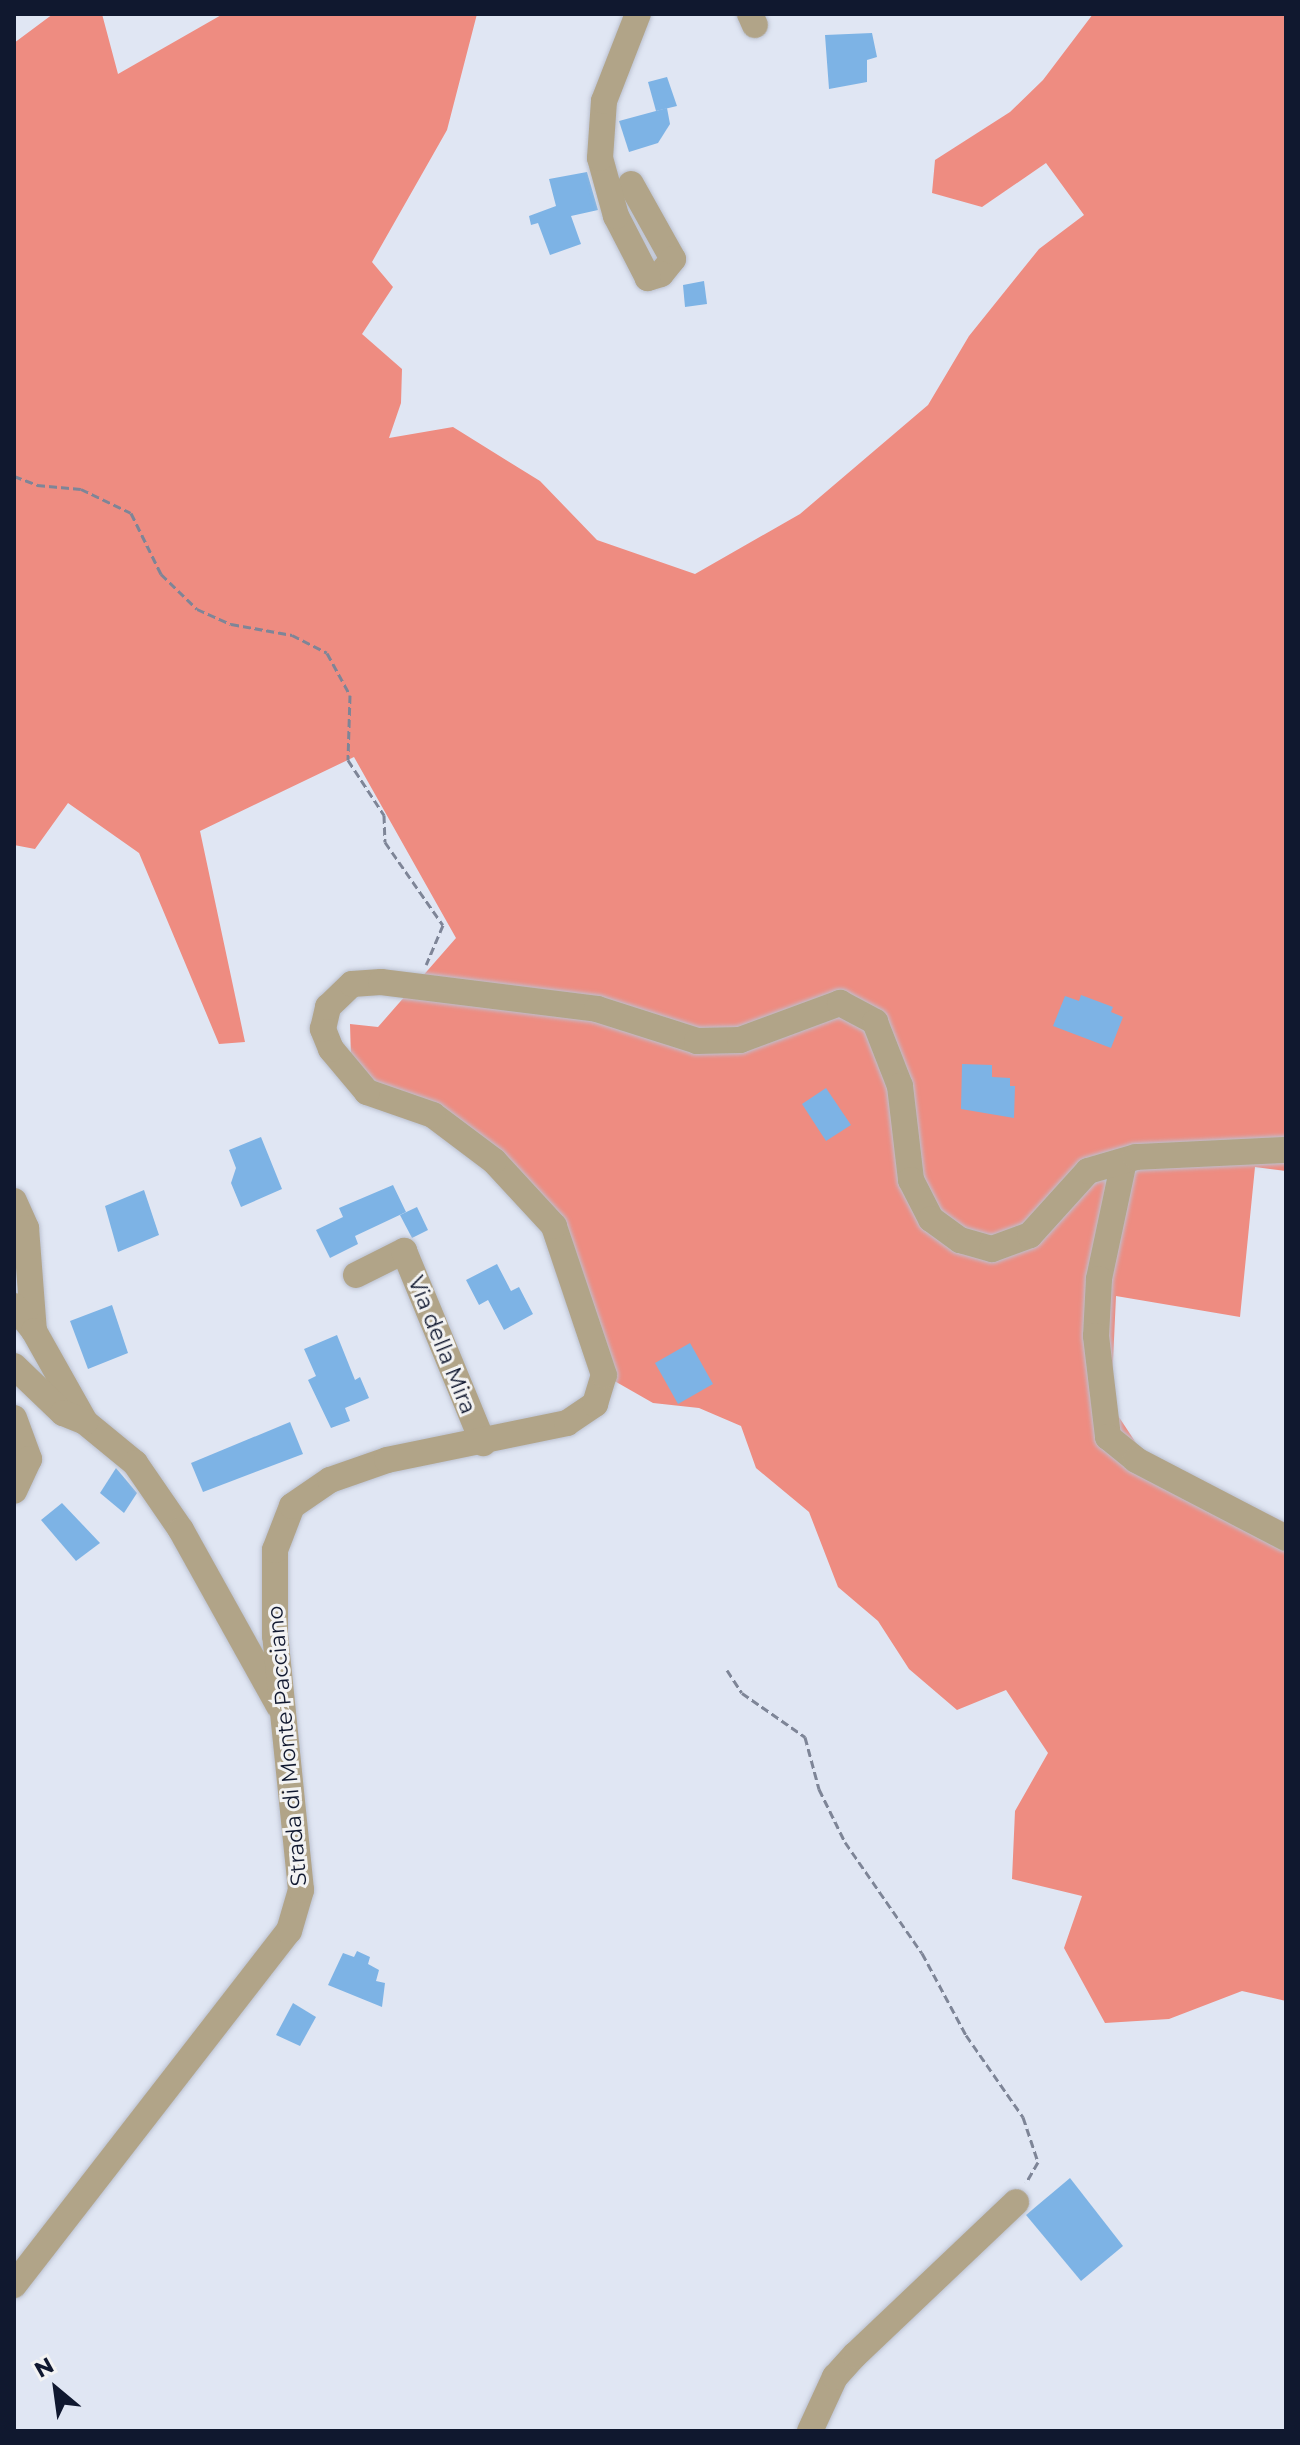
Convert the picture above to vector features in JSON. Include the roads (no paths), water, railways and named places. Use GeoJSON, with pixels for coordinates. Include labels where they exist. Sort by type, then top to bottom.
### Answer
{"type":"FeatureCollection","features":[{"type":"Feature","properties":{"kind":"street"},"geometry":{"type":"LineString","coordinates":[[631,184],[673,259],[661,274],[648,278],[616,216],[600,158],[604,101],[638,14]]}},
{"type":"Feature","properties":{"kind":"street","name":"Strada di Monte Pacciano"},"geometry":{"type":"LineString","coordinates":[[14,2285],[289,1931],[301,1890],[275,1636],[275,1550],[292,1506],[330,1480],[387,1460],[483,1443],[567,1423],[595,1404],[604,1375],[554,1226],[494,1161],[433,1115],[367,1092],[331,1049],[323,1029],[328,1007],[352,984],[416,986],[597,1009],[697,1041],[740,1040],[840,1003],[875,1022],[900,1086],[911,1180],[931,1219],[960,1240],[992,1249],[1030,1235],[1088,1171],[1124,1161],[1286,1150]]}},
{"type":"Feature","properties":{"kind":"street"},"geometry":{"type":"LineString","coordinates":[[1124,1161],[1099,1279],[1096,1336],[1108,1437],[1136,1460],[1286,1538]]}},
{"type":"Feature","properties":{"kind":"street"},"geometry":{"type":"LineString","coordinates":[[14,1201],[26,1228],[34,1331]]}},
{"type":"Feature","properties":{"kind":"street","name":"Via della Mira"},"geometry":{"type":"LineString","coordinates":[[356,1275],[404,1251],[483,1443]]}},
{"type":"Feature","properties":{"kind":"street"},"geometry":{"type":"LineString","coordinates":[[14,1306],[34,1331],[85,1422]]}},
{"type":"Feature","properties":{"kind":"street"},"geometry":{"type":"LineString","coordinates":[[14,1366],[63,1413],[85,1422],[135,1463],[181,1530],[284,1714]]}},
{"type":"Feature","properties":{"kind":"street"},"geometry":{"type":"LineString","coordinates":[[14,1418],[29,1459],[14,1491]]}},
{"type":"Feature","properties":{"kind":"street"},"geometry":{"type":"LineString","coordinates":[[810,2431],[835,2377],[1016,2202]]}}]}
